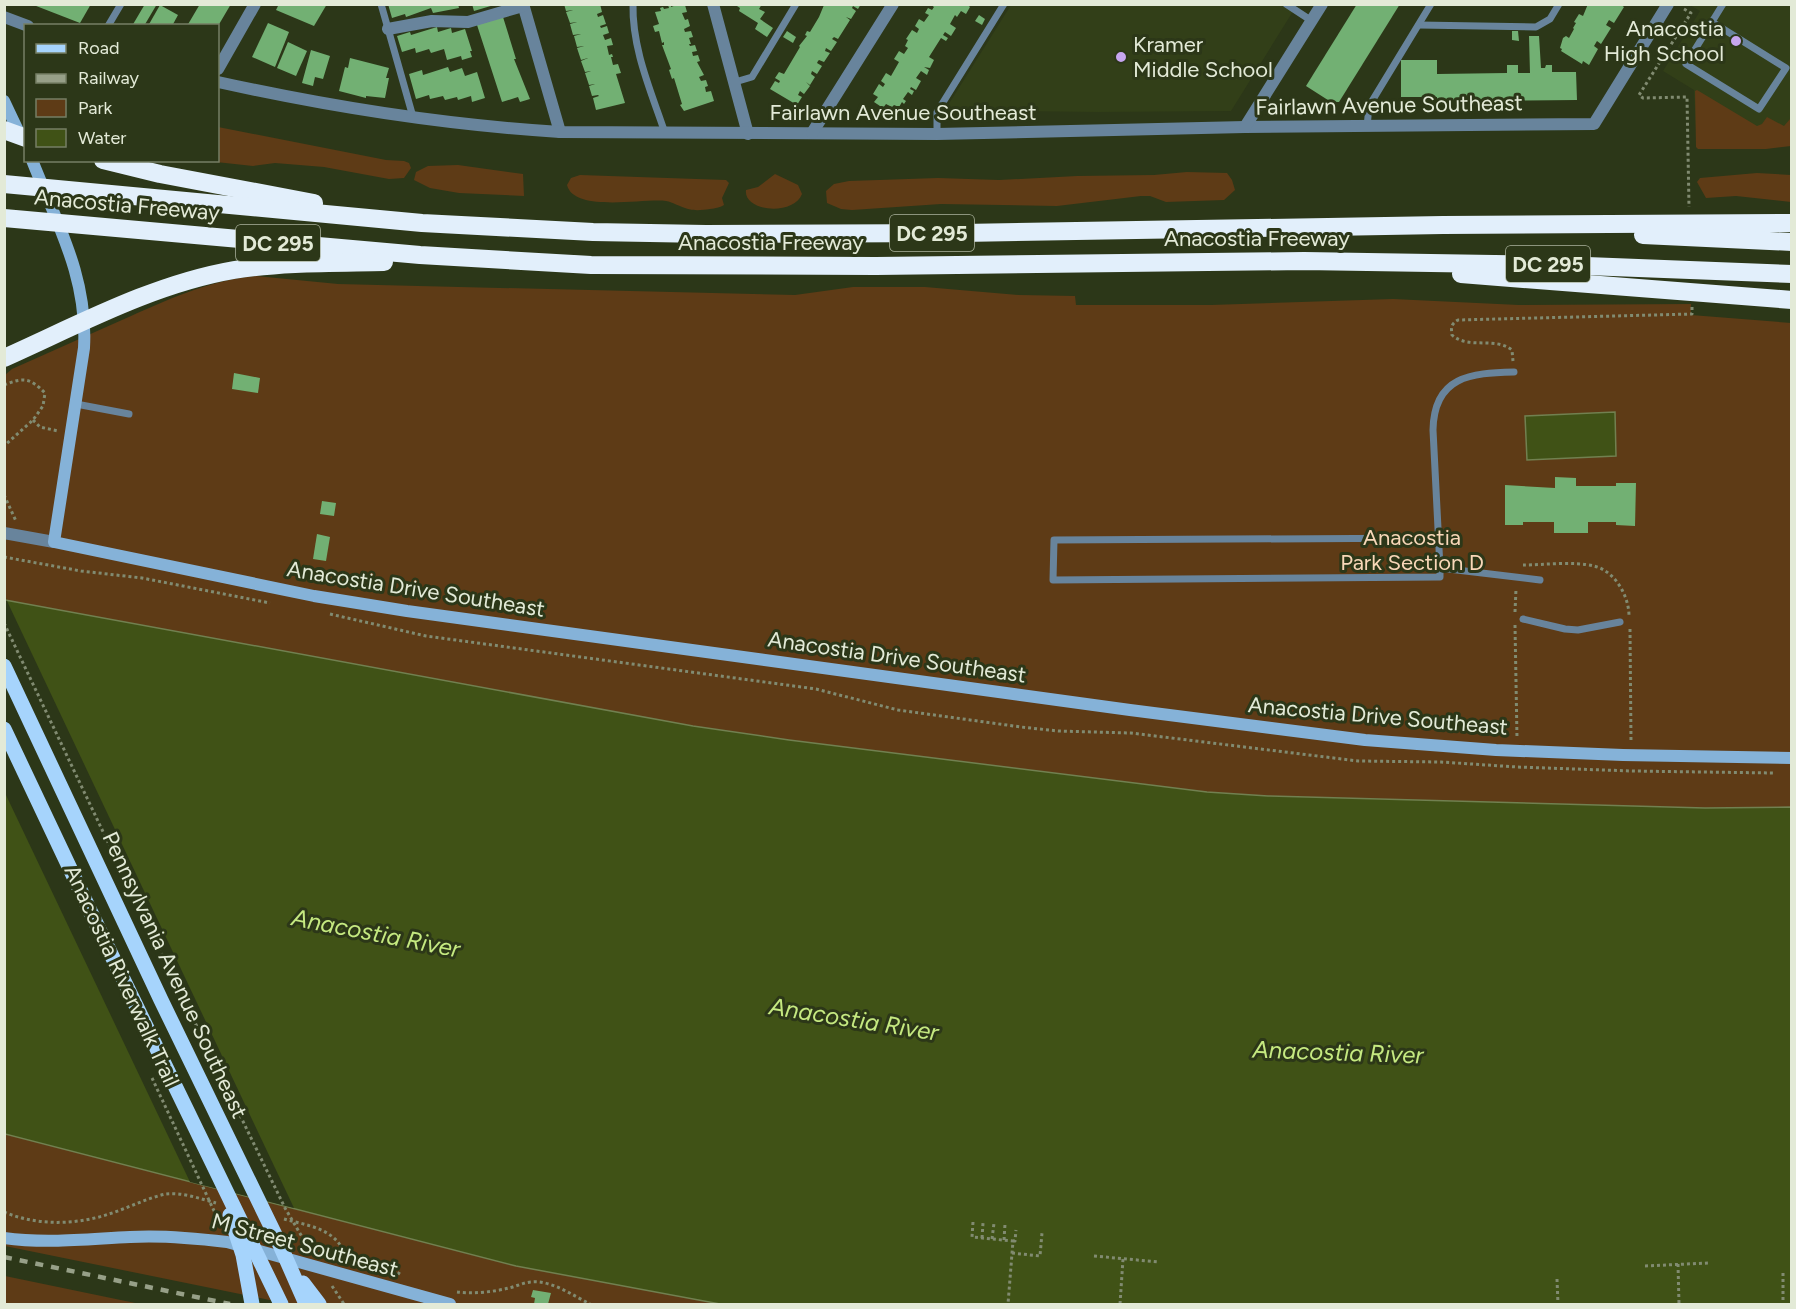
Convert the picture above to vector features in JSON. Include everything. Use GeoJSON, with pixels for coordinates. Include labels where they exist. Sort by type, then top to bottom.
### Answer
{"type":"FeatureCollection","features":[{"type":"Feature","properties":{"kind":"highway"},"geometry":{"type":"LineString","coordinates":[[4,130],[24,137]]}},
{"type":"Feature","properties":{"kind":"highway"},"geometry":{"type":"LineString","coordinates":[[112,162],[171,176],[422,223]]}},
{"type":"Feature","properties":{"kind":"highway","name":"Anacostia Freeway"},"geometry":{"type":"LineString","coordinates":[[13,185],[422,223],[536,230],[706,234],[1791,223]]}},
{"type":"Feature","properties":{"kind":"highway","name":"Anacostia Freeway"},"geometry":{"type":"LineString","coordinates":[[4,218],[478,259],[591,265],[704,267],[1304,261],[1572,265],[1791,274]]}},
{"type":"Feature","properties":{"kind":"highway"},"geometry":{"type":"LineString","coordinates":[[1443,225],[1791,242]]}},
{"type":"Feature","properties":{"kind":"highway"},"geometry":{"type":"LineString","coordinates":[[4,358],[153,294],[235,270],[303,264],[478,259]]}},
{"type":"Feature","properties":{"kind":"highway"},"geometry":{"type":"LineString","coordinates":[[1304,261],[1791,300]]}},
{"type":"Feature","properties":{"kind":"main road","name":"Pennsylvania Avenue Southeast"},"geometry":{"type":"LineString","coordinates":[[4,666],[161,1000],[280,1245],[306,1305]]}},
{"type":"Feature","properties":{"kind":"main road","name":"Pennsylvania Avenue Southeast"},"geometry":{"type":"LineString","coordinates":[[4,729],[281,1305]]}},
{"type":"Feature","properties":{"kind":"main road"},"geometry":{"type":"LineString","coordinates":[[216,1169],[243,1255],[252,1305]]}},
{"type":"Feature","properties":{"kind":"main road"},"geometry":{"type":"LineString","coordinates":[[280,1245],[319,1305]]}},
{"type":"Feature","properties":{"kind":"street"},"geometry":{"type":"LineString","coordinates":[[713,4],[748,134]]}},
{"type":"Feature","properties":{"kind":"street"},"geometry":{"type":"LineString","coordinates":[[812,133],[893,4]]}},
{"type":"Feature","properties":{"kind":"street"},"geometry":{"type":"LineString","coordinates":[[1245,128],[1322,4]]}},
{"type":"Feature","properties":{"kind":"street","name":"Fairlawn Avenue Southeast"},"geometry":{"type":"LineString","coordinates":[[219,82],[322,103],[414,118],[560,132],[937,134],[1594,124],[1668,4]]}},
{"type":"Feature","properties":{"kind":"street"},"geometry":{"type":"LineString","coordinates":[[219,67],[255,5]]}},
{"type":"Feature","properties":{"kind":"street"},"geometry":{"type":"LineString","coordinates":[[388,29],[432,21],[468,22],[523,5],[560,132]]}},
{"type":"Feature","properties":{"kind":"street"},"geometry":{"type":"LineString","coordinates":[[4,17],[24,24]]}},
{"type":"Feature","properties":{"kind":"street"},"geometry":{"type":"LineString","coordinates":[[4,101],[24,142]]}},
{"type":"Feature","properties":{"kind":"street"},"geometry":{"type":"LineString","coordinates":[[33,162],[76,271],[85,335],[54,542]]}},
{"type":"Feature","properties":{"kind":"street","name":"Anacostia Drive Southeast"},"geometry":{"type":"LineString","coordinates":[[4,533],[314,596],[406,611],[1304,733],[1496,750],[1791,758]]}},
{"type":"Feature","properties":{"kind":"street","name":"M Street Southeast"},"geometry":{"type":"LineString","coordinates":[[4,1238],[45,1241],[147,1236],[208,1239],[227,1242],[450,1305]]}},
{"type":"Feature","properties":{"kind":"lane"},"geometry":{"type":"LineString","coordinates":[[109,24],[121,4]]}},
{"type":"Feature","properties":{"kind":"lane"},"geometry":{"type":"LineString","coordinates":[[381,4],[414,118]]}},
{"type":"Feature","properties":{"kind":"lane"},"geometry":{"type":"LineString","coordinates":[[633,4],[636,45],[664,133]]}},
{"type":"Feature","properties":{"kind":"lane"},"geometry":{"type":"LineString","coordinates":[[735,82],[752,77],[796,4]]}},
{"type":"Feature","properties":{"kind":"lane"},"geometry":{"type":"LineString","coordinates":[[937,134],[937,112],[1004,4]]}},
{"type":"Feature","properties":{"kind":"lane"},"geometry":{"type":"LineString","coordinates":[[1286,4],[1312,21]]}},
{"type":"Feature","properties":{"kind":"lane"},"geometry":{"type":"LineString","coordinates":[[1367,127],[1369,106],[1431,4]]}},
{"type":"Feature","properties":{"kind":"lane"},"geometry":{"type":"LineString","coordinates":[[1419,25],[1536,27],[1550,19],[1559,4]]}},
{"type":"Feature","properties":{"kind":"lane"},"geometry":{"type":"LineString","coordinates":[[1712,22],[1786,68],[1759,109],[1686,64],[1723,4]]}},
{"type":"Feature","properties":{"kind":"lane"},"geometry":{"type":"LineString","coordinates":[[1440,538],[1054,540],[1053,580],[1440,577],[1440,538],[1433,430],[1436,408],[1447,390],[1465,376],[1487,372],[1514,372]]}},
{"type":"Feature","properties":{"kind":"lane"},"geometry":{"type":"LineString","coordinates":[[76,404],[129,414]]}},
{"type":"Feature","properties":{"kind":"lane"},"geometry":{"type":"LineString","coordinates":[[1440,568],[1539,580]]}},
{"type":"Feature","properties":{"kind":"lane"},"geometry":{"type":"LineString","coordinates":[[1523,619],[1578,630],[1620,622]]}},
{"type":"Feature","properties":{"kind":"path"},"geometry":{"type":"LineString","coordinates":[[1684,9],[1691,13],[1639,95],[1643,98],[1687,97],[1689,211]]}},
{"type":"Feature","properties":{"kind":"path"},"geometry":{"type":"LineString","coordinates":[[1514,372],[1512,350],[1504,344],[1464,342],[1456,339],[1450,327],[1453,323],[1458,320],[1692,314],[1692,302]]}},
{"type":"Feature","properties":{"kind":"path"},"geometry":{"type":"LineString","coordinates":[[4,385],[24,379],[34,382],[45,393],[43,406],[33,420],[4,446]]}},
{"type":"Feature","properties":{"kind":"path"},"geometry":{"type":"LineString","coordinates":[[33,420],[40,427],[60,431]]}},
{"type":"Feature","properties":{"kind":"path"},"geometry":{"type":"LineString","coordinates":[[4,495],[18,526]]}},
{"type":"Feature","properties":{"kind":"path"},"geometry":{"type":"LineString","coordinates":[[12,559],[13,551]]}},
{"type":"Feature","properties":{"kind":"path"},"geometry":{"type":"LineString","coordinates":[[1516,590],[1514,640],[1516,727]]}},
{"type":"Feature","properties":{"kind":"path","name":"Anacostia Riverwalk Trail"},"geometry":{"type":"LineString","coordinates":[[4,623],[275,1187],[302,1238],[315,1257]]}},
{"type":"Feature","properties":{"kind":"path","name":"Anacostia Riverwalk Trail"},"geometry":{"type":"LineString","coordinates":[[150,1072],[219,1221]]}},
{"type":"Feature","properties":{"kind":"path"},"geometry":{"type":"LineString","coordinates":[[4,1212],[27,1220],[72,1222],[90,1220],[168,1194],[184,1195],[217,1203]]}},
{"type":"Feature","properties":{"kind":"path"},"geometry":{"type":"LineString","coordinates":[[273,1217],[317,1229],[337,1242],[349,1259],[370,1258],[403,1276]]}},
{"type":"Feature","properties":{"kind":"path"},"geometry":{"type":"LineString","coordinates":[[973,1222],[972,1237],[1013,1241]]}},
{"type":"Feature","properties":{"kind":"path"},"geometry":{"type":"LineString","coordinates":[[982,1238],[983,1223]]}},
{"type":"Feature","properties":{"kind":"path"},"geometry":{"type":"LineString","coordinates":[[992,1239],[994,1223]]}},
{"type":"Feature","properties":{"kind":"path"},"geometry":{"type":"LineString","coordinates":[[1004,1240],[1005,1224]]}},
{"type":"Feature","properties":{"kind":"path"},"geometry":{"type":"LineString","coordinates":[[1008,1305],[1013,1241],[1015,1241],[1016,1230]]}},
{"type":"Feature","properties":{"kind":"path"},"geometry":{"type":"LineString","coordinates":[[1012,1253],[1040,1256],[1042,1233]]}},
{"type":"Feature","properties":{"kind":"path"},"geometry":{"type":"LineString","coordinates":[[1094,1256],[1159,1262]]}},
{"type":"Feature","properties":{"kind":"path"},"geometry":{"type":"LineString","coordinates":[[1120,1305],[1123,1258]]}},
{"type":"Feature","properties":{"kind":"path"},"geometry":{"type":"LineString","coordinates":[[1645,1266],[1708,1263]]}},
{"type":"Feature","properties":{"kind":"path"},"geometry":{"type":"LineString","coordinates":[[1677,1264],[1679,1305]]}},
{"type":"Feature","properties":{"kind":"path"},"geometry":{"type":"LineString","coordinates":[[1783,1273],[1783,1305]]}},
{"type":"Feature","properties":{"kind":"path"},"geometry":{"type":"LineString","coordinates":[[1557,1279],[1558,1305]]}},
{"type":"Feature","properties":{"kind":"path"},"geometry":{"type":"LineString","coordinates":[[330,1282],[344,1305]]}},
{"type":"Feature","properties":{"kind":"path"},"geometry":{"type":"LineString","coordinates":[[450,1291],[479,1292],[540,1282],[590,1305]]}},
{"type":"Feature","properties":{"kind":"shaded area","name":"Kramer Middle School"},"geometry":{"type":"Polygon","coordinates":[[[1011,5],[1297,5],[1231,111],[945,110],[1011,5]]]}},
{"type":"Feature","properties":{"kind":"shaded area","name":"Anacostia High School"},"geometry":{"type":"Polygon","coordinates":[[[1690,5],[1791,5],[1791,132],[1696,131],[1694,90],[1663,71],[1700,11],[1690,5]]]}},
{"type":"Feature","properties":{"kind":"green space"},"geometry":{"type":"Polygon","coordinates":[[[1697,90],[1757,126],[1762,124],[1767,117],[1784,126],[1791,118],[1791,146],[1766,149],[1698,149],[1696,147],[1695,91],[1697,90]]]}},
{"type":"Feature","properties":{"kind":"green space"},"geometry":{"type":"Polygon","coordinates":[[[219,127],[386,160],[404,161],[409,163],[411,168],[404,178],[389,179],[324,167],[275,163],[253,166],[216,162],[219,162],[219,127]]]}},
{"type":"Feature","properties":{"kind":"green space"},"geometry":{"type":"Polygon","coordinates":[[[458,165],[523,174],[524,196],[459,193],[430,188],[414,180],[416,172],[428,166],[458,165]]]}},
{"type":"Feature","properties":{"kind":"green space"},"geometry":{"type":"Polygon","coordinates":[[[1187,172],[1227,173],[1235,190],[1224,200],[1166,202],[1150,196],[1141,196],[1057,206],[941,204],[852,210],[841,209],[827,203],[826,191],[834,184],[849,181],[938,178],[999,180],[1187,172]]]}},
{"type":"Feature","properties":{"kind":"green space"},"geometry":{"type":"Polygon","coordinates":[[[1757,173],[1791,175],[1791,202],[1736,196],[1706,198],[1697,182],[1700,178],[1757,173]]]}},
{"type":"Feature","properties":{"kind":"green space"},"geometry":{"type":"Polygon","coordinates":[[[775,174],[798,185],[802,194],[797,201],[780,208],[760,207],[752,203],[747,197],[746,190],[758,187],[775,174]]]}},
{"type":"Feature","properties":{"kind":"green space"},"geometry":{"type":"Polygon","coordinates":[[[580,175],[726,180],[729,183],[722,198],[724,205],[696,210],[666,201],[596,202],[582,199],[572,194],[567,185],[571,178],[580,175]]]}},
{"type":"Feature","properties":{"kind":"green space","name":"Anacostia Park Section D"},"geometry":{"type":"Polygon","coordinates":[[[256,276],[338,284],[795,295],[853,287],[925,287],[1019,295],[1075,296],[1076,305],[1211,305],[1393,299],[1519,305],[1691,304],[1691,315],[1791,323],[1791,807],[1705,808],[1268,796],[1207,792],[693,726],[7,601],[5,595],[5,375],[12,369],[171,299],[221,282],[256,276]]]}},
{"type":"Feature","properties":{"kind":"green space"},"geometry":{"type":"Polygon","coordinates":[[[5,1134],[516,1266],[720,1304],[289,1304],[5,1246],[5,1134]]]}},
{"type":"Feature","properties":{"kind":"green space"},"geometry":{"type":"Polygon","coordinates":[[[5,1276],[140,1304],[5,1304],[5,1276]]]}},
{"type":"Feature","properties":{"kind":"water"},"geometry":{"type":"Polygon","coordinates":[[[1615,412],[1616,456],[1527,460],[1525,416],[1615,412]]]}},
{"type":"Feature","properties":{"kind":"water","name":"Anacostia River"},"geometry":{"type":"Polygon","coordinates":[[[5,600],[693,726],[1207,792],[1268,796],[1705,808],[1791,807],[1791,1304],[720,1304],[516,1266],[5,1134],[5,600]]]}},
{"type":"Feature","properties":{"kind":"pier"},"geometry":{"type":"Polygon","coordinates":[[[5,600],[294,1208],[190,1182],[5,793],[5,600]]]}},
{"type":"Feature","properties":{"kind":"building"},"geometry":{"type":"Polygon","coordinates":[[[31,4],[91,4],[80,23],[31,4]]]}},
{"type":"Feature","properties":{"kind":"building"},"geometry":{"type":"Polygon","coordinates":[[[145,4],[157,4],[145,24],[133,24],[145,4]]]}},
{"type":"Feature","properties":{"kind":"building"},"geometry":{"type":"Polygon","coordinates":[[[200,4],[231,4],[219,24],[188,24],[200,4]]]}},
{"type":"Feature","properties":{"kind":"building"},"geometry":{"type":"Polygon","coordinates":[[[279,4],[327,4],[314,26],[276,10],[279,4]]]}},
{"type":"Feature","properties":{"kind":"building"},"geometry":{"type":"Polygon","coordinates":[[[388,4],[458,4],[459,8],[433,13],[431,8],[406,17],[405,14],[392,18],[388,4]]]}},
{"type":"Feature","properties":{"kind":"building"},"geometry":{"type":"Polygon","coordinates":[[[472,4],[494,4],[494,5],[474,11],[472,4]]]}},
{"type":"Feature","properties":{"kind":"building"},"geometry":{"type":"Polygon","coordinates":[[[564,4],[600,4],[602,12],[597,14],[598,17],[603,15],[606,24],[600,26],[601,28],[607,26],[609,33],[603,35],[605,40],[611,38],[613,45],[607,46],[609,55],[612,54],[613,57],[611,57],[613,65],[618,64],[621,73],[616,74],[625,103],[596,110],[593,98],[599,96],[592,96],[589,86],[595,84],[589,85],[585,73],[591,71],[585,72],[581,61],[588,58],[581,60],[577,48],[584,46],[577,47],[574,36],[581,34],[573,35],[570,24],[577,22],[570,23],[566,12],[573,10],[566,11],[564,4]]]}},
{"type":"Feature","properties":{"kind":"building"},"geometry":{"type":"Polygon","coordinates":[[[679,4],[685,5],[687,12],[682,13],[685,20],[688,19],[690,26],[684,29],[685,32],[691,31],[693,37],[689,38],[691,44],[689,44],[690,46],[695,45],[697,51],[692,52],[693,56],[698,55],[700,61],[697,62],[704,75],[699,77],[701,81],[706,80],[708,86],[705,87],[706,92],[711,91],[714,101],[684,111],[680,105],[682,104],[674,78],[672,79],[669,70],[671,69],[662,45],[664,42],[662,43],[659,31],[655,32],[653,26],[659,24],[655,12],[661,11],[660,8],[663,7],[664,9],[669,8],[668,5],[671,7],[679,4]]]}},
{"type":"Feature","properties":{"kind":"building"},"geometry":{"type":"Polygon","coordinates":[[[734,4],[762,4],[759,9],[765,12],[760,19],[773,28],[767,37],[755,29],[758,23],[739,11],[740,8],[734,4]]]}},
{"type":"Feature","properties":{"kind":"building"},"geometry":{"type":"Polygon","coordinates":[[[861,4],[858,9],[853,6],[852,8],[856,11],[851,19],[846,17],[850,20],[838,39],[834,37],[832,39],[837,42],[831,51],[826,48],[825,51],[830,53],[824,62],[818,61],[817,63],[822,66],[817,74],[812,71],[811,74],[815,77],[810,85],[806,82],[810,86],[804,94],[800,91],[798,95],[802,97],[797,105],[770,89],[775,81],[779,83],[780,81],[775,78],[779,72],[784,74],[807,36],[805,35],[807,31],[810,32],[824,5],[861,4]]]}},
{"type":"Feature","properties":{"kind":"building"},"geometry":{"type":"Polygon","coordinates":[[[930,4],[967,4],[970,7],[966,14],[961,11],[957,17],[955,15],[950,24],[956,28],[951,36],[945,32],[943,35],[948,38],[946,41],[941,38],[929,57],[934,60],[930,68],[924,67],[929,70],[927,75],[921,71],[916,78],[921,81],[916,90],[911,87],[910,89],[914,91],[912,95],[908,92],[903,99],[906,101],[904,104],[902,102],[899,107],[886,104],[883,108],[874,102],[878,97],[873,94],[879,84],[883,87],[885,84],[881,81],[886,73],[891,76],[899,62],[894,59],[899,51],[904,54],[908,48],[905,46],[908,40],[906,39],[912,30],[917,33],[919,29],[915,26],[919,19],[924,22],[929,15],[925,13],[928,8],[932,10],[934,7],[930,4]]]}},
{"type":"Feature","properties":{"kind":"building"},"geometry":{"type":"Polygon","coordinates":[[[1357,4],[1400,4],[1339,102],[1331,102],[1306,86],[1357,4]]]}},
{"type":"Feature","properties":{"kind":"building"},"geometry":{"type":"Polygon","coordinates":[[[1588,4],[1620,4],[1624,7],[1614,23],[1609,20],[1606,25],[1611,28],[1601,44],[1597,41],[1594,46],[1598,49],[1589,65],[1583,61],[1582,64],[1561,51],[1560,48],[1563,38],[1566,36],[1569,38],[1576,23],[1574,22],[1579,14],[1583,16],[1588,4]]]}},
{"type":"Feature","properties":{"kind":"building"},"geometry":{"type":"Polygon","coordinates":[[[160,5],[178,15],[173,24],[149,24],[160,5]]]}},
{"type":"Feature","properties":{"kind":"building"},"geometry":{"type":"Polygon","coordinates":[[[979,15],[985,19],[982,25],[975,21],[979,15]]]}},
{"type":"Feature","properties":{"kind":"building"},"geometry":{"type":"Polygon","coordinates":[[[503,17],[516,59],[514,59],[530,99],[520,102],[518,97],[502,102],[477,25],[503,17]]]}},
{"type":"Feature","properties":{"kind":"building"},"geometry":{"type":"Polygon","coordinates":[[[268,23],[289,32],[275,67],[252,57],[268,23]]]}},
{"type":"Feature","properties":{"kind":"building"},"geometry":{"type":"Polygon","coordinates":[[[437,27],[438,32],[451,28],[452,33],[465,29],[472,57],[462,60],[461,56],[447,60],[444,49],[431,53],[429,49],[416,53],[415,48],[402,52],[397,36],[410,32],[411,35],[437,27]]]}},
{"type":"Feature","properties":{"kind":"building"},"geometry":{"type":"Polygon","coordinates":[[[787,31],[796,37],[793,43],[783,37],[787,31]]]}},
{"type":"Feature","properties":{"kind":"building"},"geometry":{"type":"Polygon","coordinates":[[[1512,31],[1518,31],[1519,41],[1512,40],[1512,31]]]}},
{"type":"Feature","properties":{"kind":"building"},"geometry":{"type":"Polygon","coordinates":[[[1529,36],[1539,36],[1541,68],[1552,65],[1552,72],[1576,72],[1577,100],[1437,101],[1437,97],[1401,97],[1401,60],[1437,60],[1437,74],[1507,73],[1507,65],[1518,65],[1518,73],[1530,73],[1529,36]]]}},
{"type":"Feature","properties":{"kind":"building"},"geometry":{"type":"Polygon","coordinates":[[[288,42],[307,51],[296,76],[277,68],[288,42]]]}},
{"type":"Feature","properties":{"kind":"building"},"geometry":{"type":"Polygon","coordinates":[[[311,50],[330,56],[323,79],[315,77],[313,86],[302,83],[311,50]]]}},
{"type":"Feature","properties":{"kind":"building"},"geometry":{"type":"Polygon","coordinates":[[[350,58],[389,68],[385,98],[366,96],[366,98],[339,91],[345,67],[348,68],[350,58]]]}},
{"type":"Feature","properties":{"kind":"building"},"geometry":{"type":"Polygon","coordinates":[[[448,67],[450,72],[462,68],[465,76],[477,72],[485,98],[472,102],[471,96],[458,100],[457,97],[445,100],[443,96],[430,99],[429,95],[416,99],[409,74],[422,70],[423,75],[448,67]]]}},
{"type":"Feature","properties":{"kind":"building"},"geometry":{"type":"Polygon","coordinates":[[[234,373],[260,378],[258,393],[232,389],[234,373]]]}},
{"type":"Feature","properties":{"kind":"building"},"geometry":{"type":"Polygon","coordinates":[[[1555,477],[1576,478],[1576,486],[1616,486],[1616,483],[1636,483],[1635,526],[1616,525],[1616,522],[1588,522],[1588,533],[1554,533],[1554,522],[1523,522],[1523,525],[1505,525],[1505,485],[1555,488],[1555,477]]]}},
{"type":"Feature","properties":{"kind":"building"},"geometry":{"type":"Polygon","coordinates":[[[322,501],[336,503],[334,516],[320,514],[322,501]]]}},
{"type":"Feature","properties":{"kind":"building"},"geometry":{"type":"Polygon","coordinates":[[[317,534],[330,537],[326,561],[313,559],[317,534]]]}},
{"type":"Feature","properties":{"kind":"building"},"geometry":{"type":"Polygon","coordinates":[[[533,1290],[551,1293],[548,1304],[534,1304],[535,1298],[531,1297],[533,1290]]]}},
{"type":"Feature","properties":{"kind":"railway"},"geometry":{"type":"LineString","coordinates":[[4,1257],[230,1304]]}},
{"type":"Feature","properties":{"kind":"place","name":"Anacostia High School"},"geometry":{"type":"Point","coordinates":[1736,41]}},
{"type":"Feature","properties":{"kind":"place","name":"Kramer Middle School"},"geometry":{"type":"Point","coordinates":[1121,57]}}]}
